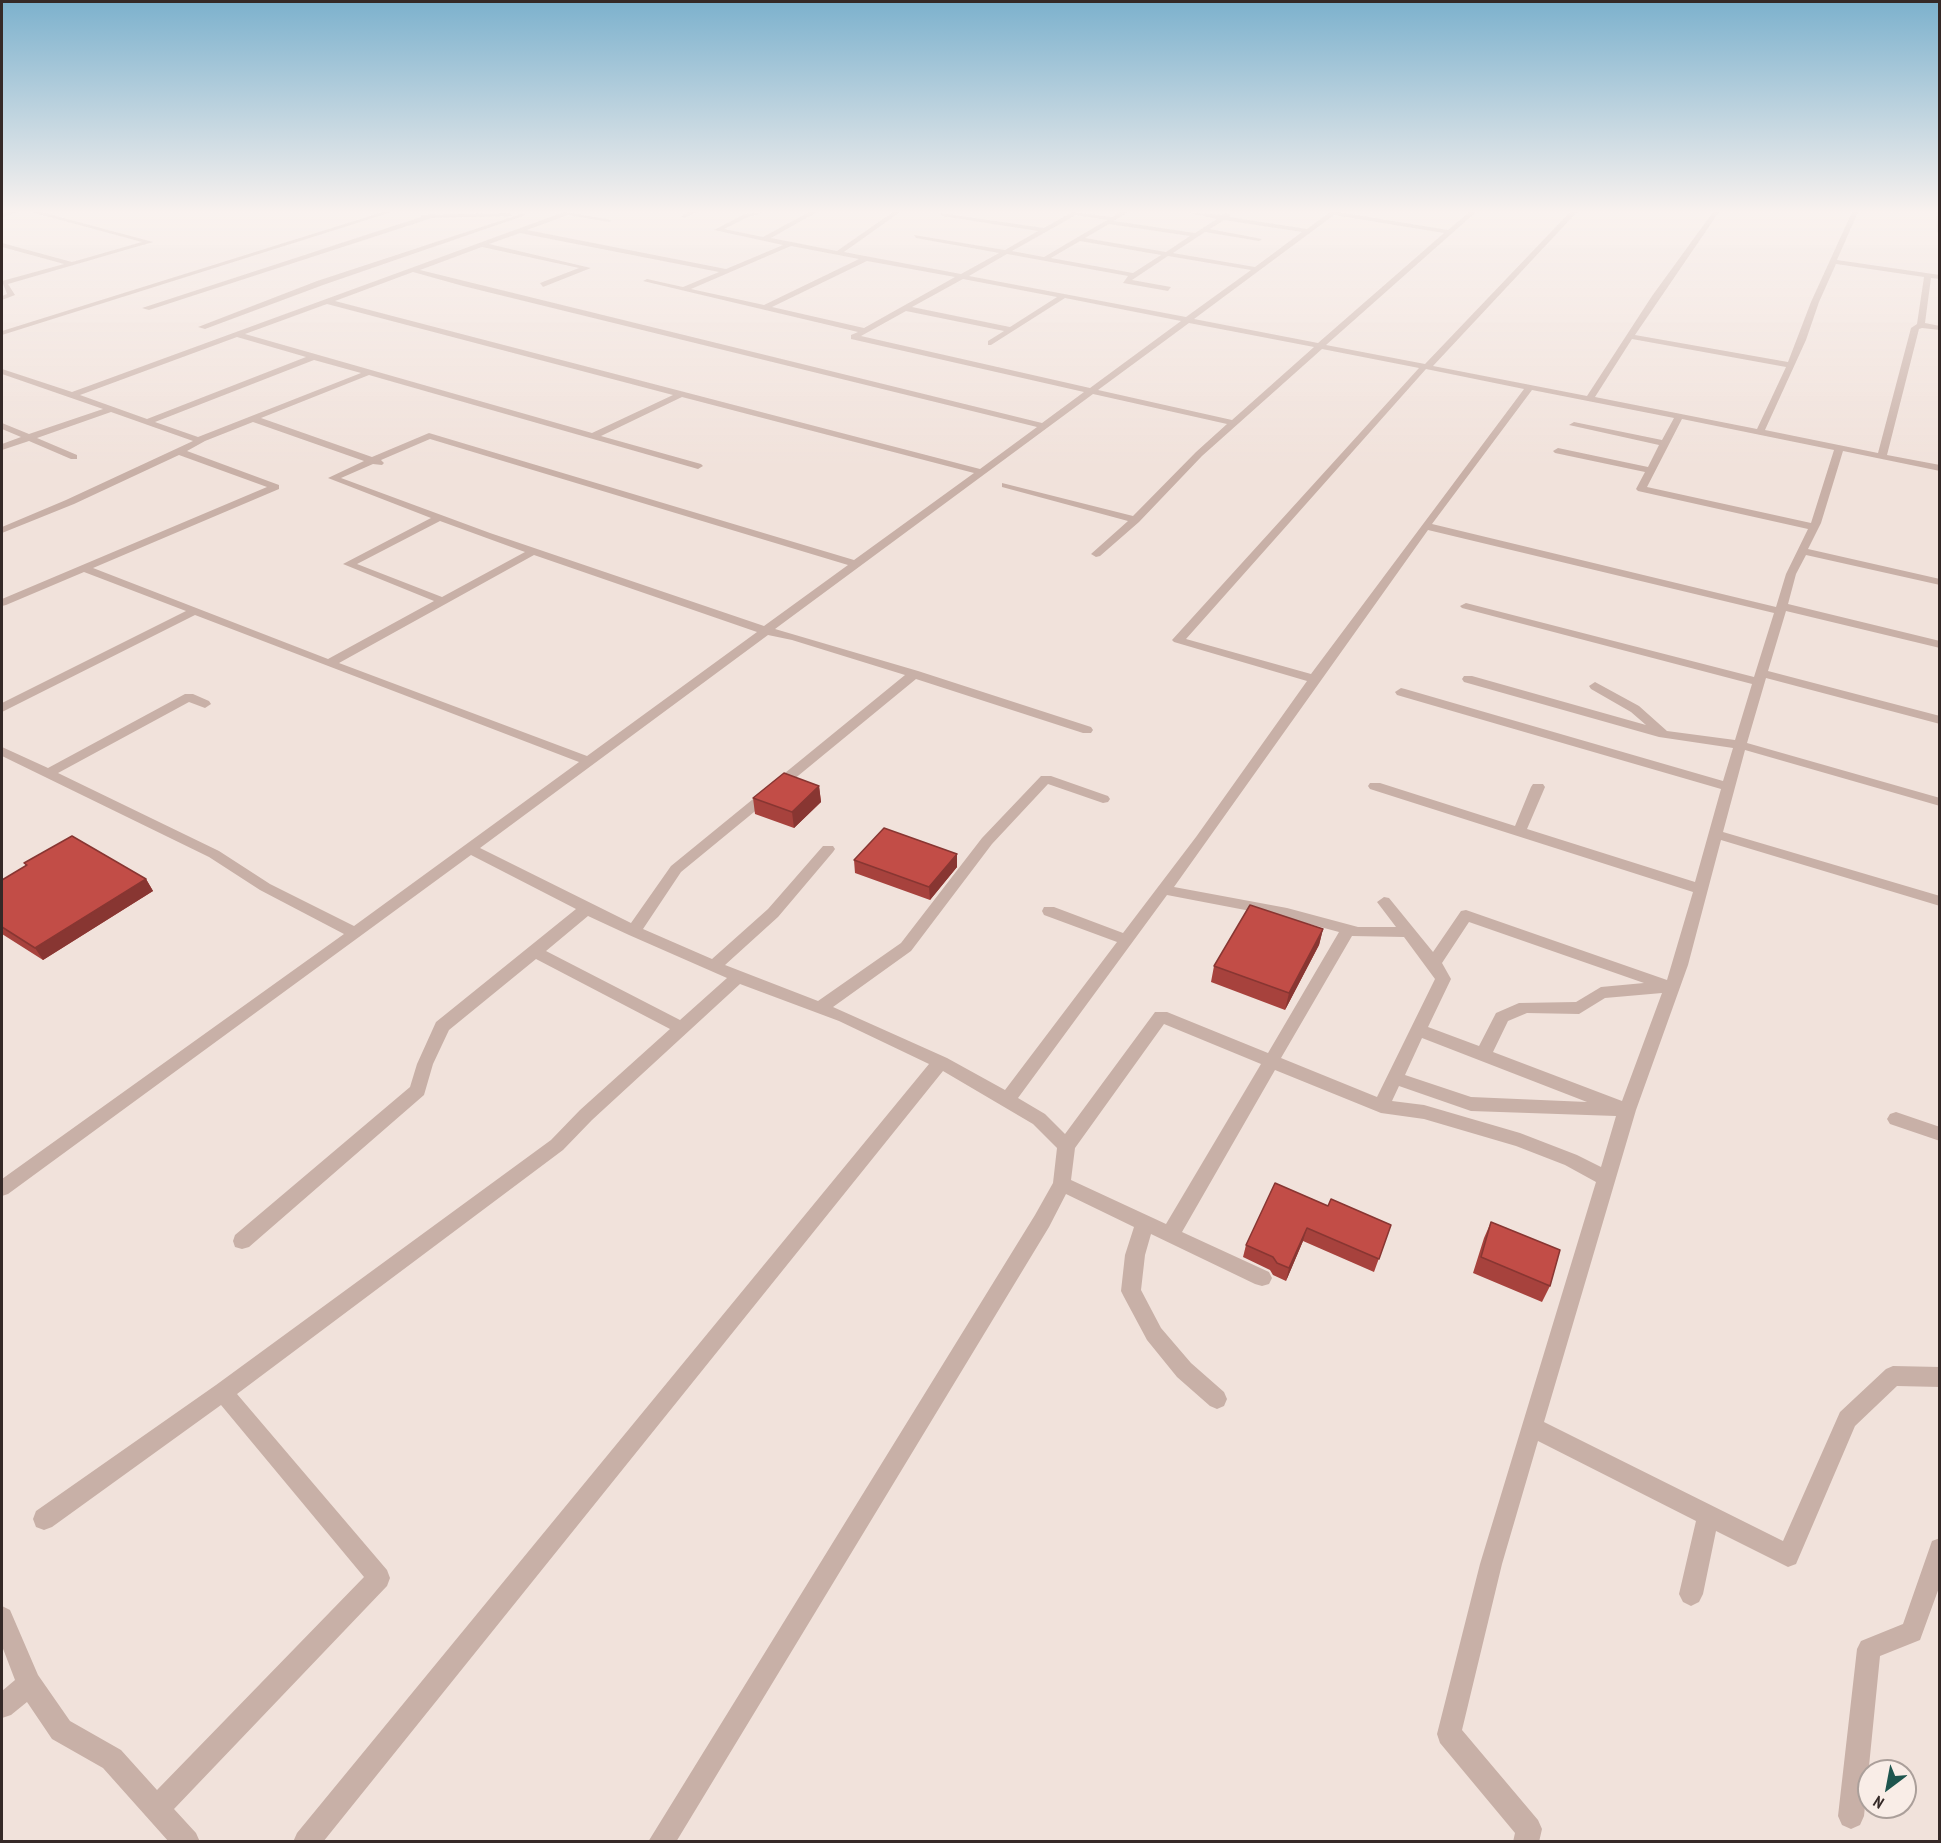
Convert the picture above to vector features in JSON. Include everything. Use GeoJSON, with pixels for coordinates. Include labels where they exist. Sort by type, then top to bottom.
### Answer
{"type":"FeatureCollection","features":[{"type":"Feature","properties":{"kind":"street"},"geometry":{"type":"LineString","coordinates":[[2,333],[114,298]]}},
{"type":"Feature","properties":{"kind":"street"},"geometry":{"type":"LineString","coordinates":[[146,308],[177,298]]}},
{"type":"Feature","properties":{"kind":"street"},"geometry":{"type":"LineString","coordinates":[[202,327],[280,298]]}},
{"type":"Feature","properties":{"kind":"street"},"geometry":{"type":"LineString","coordinates":[[72,395],[337,298]]}},
{"type":"Feature","properties":{"kind":"street"},"geometry":{"type":"LineString","coordinates":[[519,298],[1045,426]]}},
{"type":"Feature","properties":{"kind":"street"},"geometry":{"type":"LineString","coordinates":[[722,298],[866,331]]}},
{"type":"Feature","properties":{"kind":"street"},"geometry":{"type":"LineString","coordinates":[[764,308],[785,298]]}},
{"type":"Feature","properties":{"kind":"street"},"geometry":{"type":"LineString","coordinates":[[922,298],[854,337],[1233,423]]}},
{"type":"Feature","properties":{"kind":"street"},"geometry":{"type":"LineString","coordinates":[[991,343],[1061,298]]}},
{"type":"Feature","properties":{"kind":"street"},"geometry":{"type":"LineString","coordinates":[[1073,298],[1940,468]]}},
{"type":"Feature","properties":{"kind":"street"},"geometry":{"type":"LineString","coordinates":[[2,1190],[858,565],[1219,298]]}},
{"type":"Feature","properties":{"kind":"street"},"geometry":{"type":"LineString","coordinates":[[1096,554],[1135,520],[1199,454],[1374,298]]}},
{"type":"Feature","properties":{"kind":"street"},"geometry":{"type":"LineString","coordinates":[[1314,679],[1178,640],[1490,298]]}},
{"type":"Feature","properties":{"kind":"street"},"geometry":{"type":"LineString","coordinates":[[1588,399],[1656,298]]}},
{"type":"Feature","properties":{"kind":"street"},"geometry":{"type":"LineString","coordinates":[[1760,432],[1791,365],[1818,298]]}},
{"type":"Feature","properties":{"kind":"street"},"geometry":{"type":"LineString","coordinates":[[1921,325],[1925,298]]}},
{"type":"Feature","properties":{"kind":"street"},"geometry":{"type":"LineString","coordinates":[[326,302],[981,472]]}},
{"type":"Feature","properties":{"kind":"street"},"geometry":{"type":"LineString","coordinates":[[904,308],[1011,330]]}},
{"type":"Feature","properties":{"kind":"street"},"geometry":{"type":"LineString","coordinates":[[1882,456],[1915,328],[1921,325],[1940,328]]}},
{"type":"Feature","properties":{"kind":"street"},"geometry":{"type":"LineString","coordinates":[[235,334],[698,466]]}},
{"type":"Feature","properties":{"kind":"street"},"geometry":{"type":"LineString","coordinates":[[1630,336],[1791,365]]}},
{"type":"Feature","properties":{"kind":"street"},"geometry":{"type":"LineString","coordinates":[[146,422],[314,357]]}},
{"type":"Feature","properties":{"kind":"street"},"geometry":{"type":"LineString","coordinates":[[2,371],[199,440]]}},
{"type":"Feature","properties":{"kind":"street"},"geometry":{"type":"LineString","coordinates":[[2,530],[70,502],[201,441],[199,440],[370,372]]}},
{"type":"Feature","properties":{"kind":"street"},"geometry":{"type":"LineString","coordinates":[[1007,1100],[1164,890],[1314,679],[1530,387]]}},
{"type":"Feature","properties":{"kind":"street"},"geometry":{"type":"LineString","coordinates":[[591,437],[681,394]]}},
{"type":"Feature","properties":{"kind":"street"},"geometry":{"type":"LineString","coordinates":[[2,447],[111,409]]}},
{"type":"Feature","properties":{"kind":"street"},"geometry":{"type":"LineString","coordinates":[[1679,416],[1641,489],[1814,527]]}},
{"type":"Feature","properties":{"kind":"street"},"geometry":{"type":"LineString","coordinates":[[254,419],[387,466]]}},
{"type":"Feature","properties":{"kind":"street"},"geometry":{"type":"LineString","coordinates":[[1574,425],[1664,443]]}},
{"type":"Feature","properties":{"kind":"street"},"geometry":{"type":"LineString","coordinates":[[2,426],[74,457]]}},
{"type":"Feature","properties":{"kind":"street"},"geometry":{"type":"LineString","coordinates":[[858,565],[429,436],[333,478],[439,519],[767,631],[795,637],[1087,730]]}},
{"type":"Feature","properties":{"kind":"street"},"geometry":{"type":"LineString","coordinates":[[1526,1842],[1529,1829],[1449,1734],[1491,1564],[1606,1179],[1671,987],[1780,608],[1791,574],[1814,527],[1839,448]]}},
{"type":"Feature","properties":{"kind":"street"},"geometry":{"type":"LineString","coordinates":[[2,603],[276,487],[178,451]]}},
{"type":"Feature","properties":{"kind":"street"},"geometry":{"type":"LineString","coordinates":[[1558,451],[1651,470]]}},
{"type":"Feature","properties":{"kind":"street"},"geometry":{"type":"LineString","coordinates":[[1005,485],[1135,520]]}},
{"type":"Feature","properties":{"kind":"street"},"geometry":{"type":"LineString","coordinates":[[439,519],[348,564],[443,601]]}},
{"type":"Feature","properties":{"kind":"street"},"geometry":{"type":"LineString","coordinates":[[1426,526],[1940,645]]}},
{"type":"Feature","properties":{"kind":"street"},"geometry":{"type":"LineString","coordinates":[[329,663],[534,551]]}},
{"type":"Feature","properties":{"kind":"street"},"geometry":{"type":"LineString","coordinates":[[1802,551],[1940,582]]}},
{"type":"Feature","properties":{"kind":"street"},"geometry":{"type":"LineString","coordinates":[[84,568],[588,762]]}},
{"type":"Feature","properties":{"kind":"street"},"geometry":{"type":"LineString","coordinates":[[1466,606],[1940,720]]}},
{"type":"Feature","properties":{"kind":"street"},"geometry":{"type":"LineString","coordinates":[[2,708],[195,611]]}},
{"type":"Feature","properties":{"kind":"street"},"geometry":{"type":"LineString","coordinates":[[634,931],[676,868],[914,674]]}},
{"type":"Feature","properties":{"kind":"street"},"geometry":{"type":"LineString","coordinates":[[1468,679],[1664,734],[1740,745],[1940,802]]}},
{"type":"Feature","properties":{"kind":"street"},"geometry":{"type":"LineString","coordinates":[[1595,686],[1635,709],[1664,734]]}},
{"type":"Feature","properties":{"kind":"street"},"geometry":{"type":"LineString","coordinates":[[1401,692],[1728,787]]}},
{"type":"Feature","properties":{"kind":"street"},"geometry":{"type":"LineString","coordinates":[[47,774],[189,697],[205,704]]}},
{"type":"Feature","properties":{"kind":"street"},"geometry":{"type":"LineString","coordinates":[[2,751],[214,854],[265,887],[355,933]]}},
{"type":"Feature","properties":{"kind":"street"},"geometry":{"type":"LineString","coordinates":[[820,1008],[906,947],[987,841],[1046,778],[1103,800]]}},
{"type":"Feature","properties":{"kind":"street"},"geometry":{"type":"LineString","coordinates":[[1375,786],[1700,890]]}},
{"type":"Feature","properties":{"kind":"street"},"geometry":{"type":"LineString","coordinates":[[1519,832],[1538,787]]}},
{"type":"Feature","properties":{"kind":"street"},"geometry":{"type":"LineString","coordinates":[[1716,834],[1940,901]]}},
{"type":"Feature","properties":{"kind":"street"},"geometry":{"type":"LineString","coordinates":[[470,849],[634,931],[738,976],[845,1017],[941,1062],[1039,1119],[1066,1146]]}},
{"type":"Feature","properties":{"kind":"street"},"geometry":{"type":"LineString","coordinates":[[714,966],[773,913],[828,849]]}},
{"type":"Feature","properties":{"kind":"street"},"geometry":{"type":"LineString","coordinates":[[1164,890],[1287,913],[1358,932],[1407,932]]}},
{"type":"Feature","properties":{"kind":"street"},"geometry":{"type":"LineString","coordinates":[[1922,895],[1940,908]]}},
{"type":"Feature","properties":{"kind":"street"},"geometry":{"type":"LineString","coordinates":[[1381,1106],[1443,979],[1434,963],[1384,902]]}},
{"type":"Feature","properties":{"kind":"street"},"geometry":{"type":"LineString","coordinates":[[242,1241],[418,1090],[425,1064],[442,1026],[586,909]]}},
{"type":"Feature","properties":{"kind":"street"},"geometry":{"type":"LineString","coordinates":[[1049,911],[1126,940]]}},
{"type":"Feature","properties":{"kind":"street"},"geometry":{"type":"LineString","coordinates":[[1434,963],[1466,915],[1671,987]]}},
{"type":"Feature","properties":{"kind":"street"},"geometry":{"type":"LineString","coordinates":[[1170,1235],[1348,929]]}},
{"type":"Feature","properties":{"kind":"street"},"geometry":{"type":"LineString","coordinates":[[535,952],[681,1028]]}},
{"type":"Feature","properties":{"kind":"street"},"geometry":{"type":"LineString","coordinates":[[45,1519],[223,1392],[557,1146],[586,1115],[738,976]]}},
{"type":"Feature","properties":{"kind":"street"},"geometry":{"type":"LineString","coordinates":[[1483,1054],[1502,1017],[1525,1007],[1579,1008],[1601,993],[1671,987]]}},
{"type":"Feature","properties":{"kind":"street"},"geometry":{"type":"LineString","coordinates":[[661,1842],[1062,1184],[1066,1146],[1161,1016],[1381,1106],[1424,1112],[1520,1140],[1571,1160],[1606,1179]]}},
{"type":"Feature","properties":{"kind":"street"},"geometry":{"type":"LineString","coordinates":[[1419,1030],[1628,1110]]}},
{"type":"Feature","properties":{"kind":"street"},"geometry":{"type":"LineString","coordinates":[[306,1842],[941,1062]]}},
{"type":"Feature","properties":{"kind":"street"},"geometry":{"type":"LineString","coordinates":[[1395,1078],[1471,1104],[1628,1110]]}},
{"type":"Feature","properties":{"kind":"street"},"geometry":{"type":"LineString","coordinates":[[1896,1119],[1940,1134]]}},
{"type":"Feature","properties":{"kind":"street"},"geometry":{"type":"LineString","coordinates":[[1062,1184],[1262,1278]]}},
{"type":"Feature","properties":{"kind":"street"},"geometry":{"type":"LineString","coordinates":[[1145,1223],[1135,1254],[1131,1291],[1154,1334],[1184,1370],[1217,1399]]}},
{"type":"Feature","properties":{"kind":"street"},"geometry":{"type":"LineString","coordinates":[[1532,1427],[1788,1556],[1847,1419],[1893,1376],[1940,1377]]}},
{"type":"Feature","properties":{"kind":"street"},"geometry":{"type":"LineString","coordinates":[[156,1809],[379,1578],[223,1392]]}},
{"type":"Feature","properties":{"kind":"street"},"geometry":{"type":"LineString","coordinates":[[1691,1594],[1708,1516]]}},
{"type":"Feature","properties":{"kind":"street"},"geometry":{"type":"LineString","coordinates":[[1851,1816],[1869,1649],[1912,1632],[1940,1549]]}},
{"type":"Feature","properties":{"kind":"street"},"geometry":{"type":"LineString","coordinates":[[2,1618],[29,1684],[62,1730],[112,1759],[187,1842]]}},
{"type":"Feature","properties":{"kind":"street"},"geometry":{"type":"LineString","coordinates":[[2,1706],[29,1684]]}},
{"type":"Feature","properties":{"kind":"building"},"geometry":{"type":"Polygon","coordinates":[[[784,773],[819,786],[792,812],[753,798],[784,773]]]}},
{"type":"Feature","properties":{"kind":"building"},"geometry":{"type":"Polygon","coordinates":[[[884,828],[957,854],[929,887],[854,860],[884,828]]]}},
{"type":"Feature","properties":{"kind":"building"},"geometry":{"type":"Polygon","coordinates":[[[72,836],[146,879],[35,948],[2,927],[2,880],[27,865],[24,863],[72,836]]]}},
{"type":"Feature","properties":{"kind":"building"},"geometry":{"type":"Polygon","coordinates":[[[1250,905],[1323,929],[1289,993],[1214,966],[1250,905]]]}},
{"type":"Feature","properties":{"kind":"building"},"geometry":{"type":"Polygon","coordinates":[[[1275,1183],[1328,1206],[1331,1199],[1391,1225],[1379,1259],[1307,1228],[1289,1268],[1277,1263],[1273,1257],[1246,1245],[1275,1183]]]}},
{"type":"Feature","properties":{"kind":"building"},"geometry":{"type":"Polygon","coordinates":[[[1491,1222],[1560,1250],[1550,1286],[1481,1257],[1491,1222]]]}}]}
